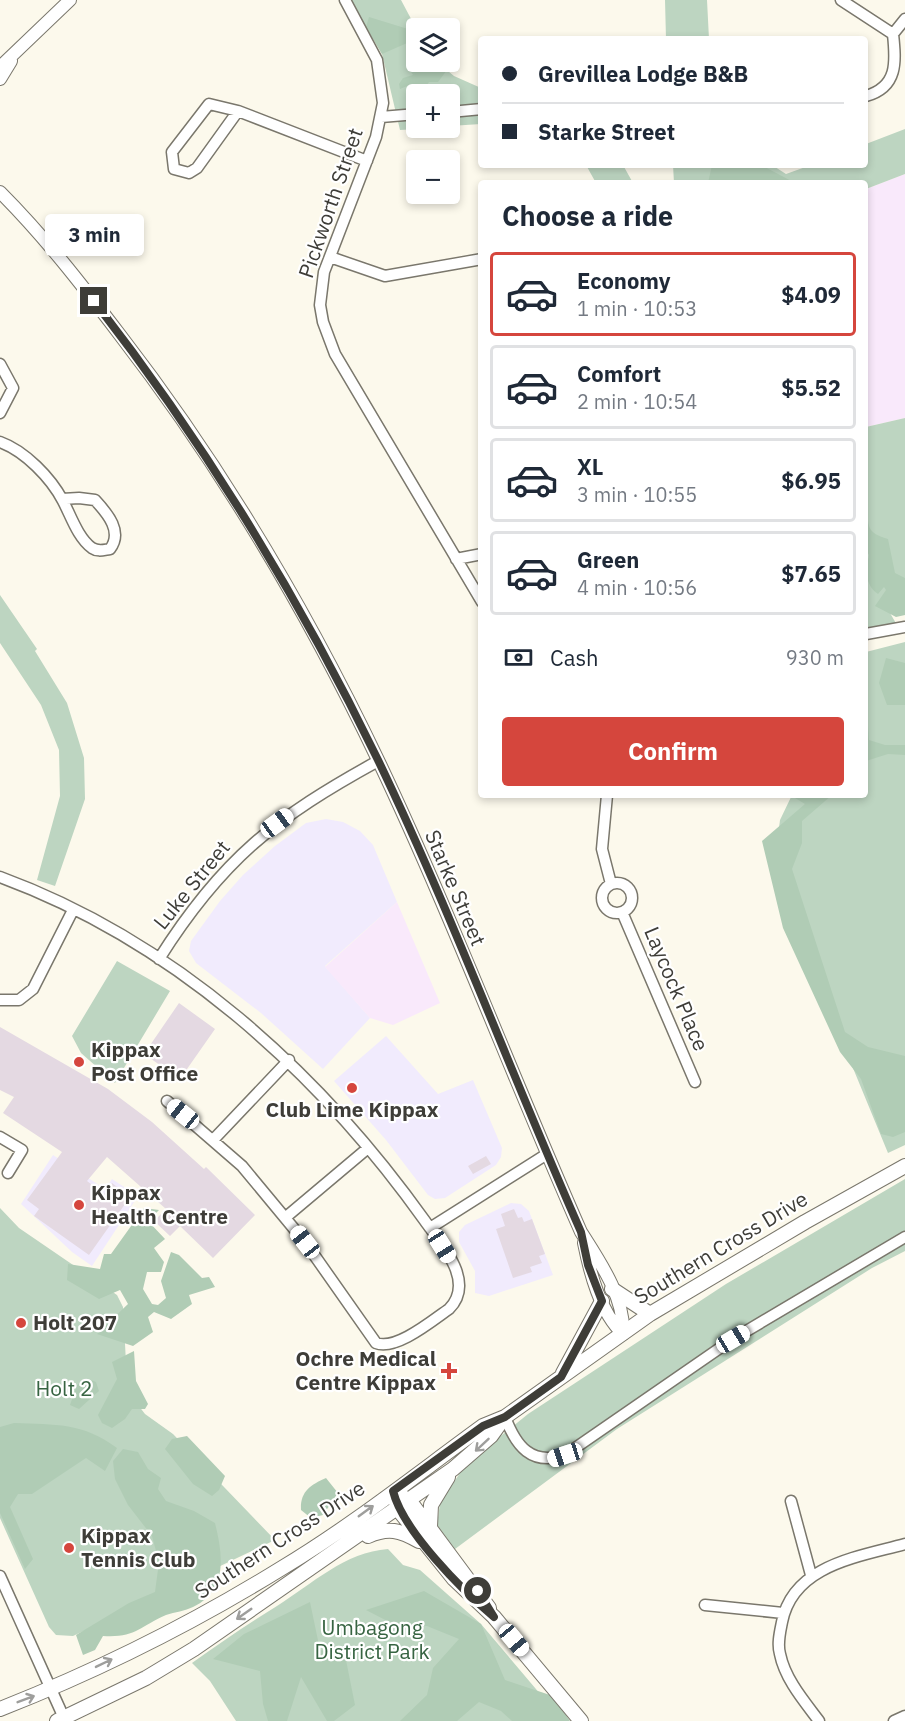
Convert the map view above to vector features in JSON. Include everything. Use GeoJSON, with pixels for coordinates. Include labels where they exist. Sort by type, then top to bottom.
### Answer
{"type":"FeatureCollection","features":[{"type":"Feature","properties":{"kind":"main road","name":"Southern Cross Drive"},"geometry":{"type":"LineString","coordinates":[[0,1709],[51,1689],[213,1609],[283,1568],[483,1426],[505,1417],[650,1314],[804,1222],[905,1166]]}},
{"type":"Feature","properties":{"kind":"main road"},"geometry":{"type":"LineString","coordinates":[[612,1289],[650,1314]]}},
{"type":"Feature","properties":{"kind":"main road"},"geometry":{"type":"LineString","coordinates":[[561,1377],[602,1301]]}},
{"type":"Feature","properties":{"kind":"main road","name":"Southern Cross Drive"},"geometry":{"type":"LineString","coordinates":[[60,1720],[146,1678],[185,1655],[453,1468],[491,1436],[505,1417]]}},
{"type":"Feature","properties":{"kind":"main road"},"geometry":{"type":"LineString","coordinates":[[430,1527],[431,1505],[453,1468]]}},
{"type":"Feature","properties":{"kind":"main road"},"geometry":{"type":"LineString","coordinates":[[393,1491],[426,1545],[454,1579],[494,1617],[581,1721]]}},
{"type":"Feature","properties":{"kind":"main road"},"geometry":{"type":"LineString","coordinates":[[403,1504],[430,1527],[478,1591],[494,1617]]}},
{"type":"Feature","properties":{"kind":"main road"},"geometry":{"type":"LineString","coordinates":[[315,1564],[380,1530],[403,1532],[426,1545]]}},
{"type":"Feature","properties":{"kind":"street"},"geometry":{"type":"LineString","coordinates":[[0,67],[70,0]]}},
{"type":"Feature","properties":{"kind":"street","name":"Pickworth Street"},"geometry":{"type":"LineString","coordinates":[[345,0],[376,60],[383,89],[381,117],[330,257],[321,288],[320,305],[328,338],[478,595]]}},
{"type":"Feature","properties":{"kind":"street"},"geometry":{"type":"LineString","coordinates":[[841,0],[893,34]]}},
{"type":"Feature","properties":{"kind":"street"},"geometry":{"type":"LineString","coordinates":[[868,95],[882,89],[893,76],[896,59],[893,34],[905,19]]}},
{"type":"Feature","properties":{"kind":"street"},"geometry":{"type":"LineString","coordinates":[[0,79],[15,55]]}},
{"type":"Feature","properties":{"kind":"street"},"geometry":{"type":"LineString","coordinates":[[238,111],[197,168],[189,173],[174,169],[172,152],[204,108],[217,104],[238,111],[366,161]]}},
{"type":"Feature","properties":{"kind":"street"},"geometry":{"type":"LineString","coordinates":[[460,111],[478,109]]}},
{"type":"Feature","properties":{"kind":"street"},"geometry":{"type":"LineString","coordinates":[[381,117],[406,115]]}},
{"type":"Feature","properties":{"kind":"street","name":"Starke Street"},"geometry":{"type":"LineString","coordinates":[[0,192],[50,246],[137,356],[207,456],[269,555],[333,671],[401,811],[581,1232],[624,1316],[623,1334]]}},
{"type":"Feature","properties":{"kind":"street"},"geometry":{"type":"LineString","coordinates":[[330,257],[385,276],[478,260]]}},
{"type":"Feature","properties":{"kind":"street"},"geometry":{"type":"LineString","coordinates":[[0,364],[13,388],[0,413]]}},
{"type":"Feature","properties":{"kind":"street"},"geometry":{"type":"LineString","coordinates":[[0,442],[27,458],[62,499],[70,517],[88,544],[96,550],[110,549],[116,539],[116,533],[95,500],[62,499]]}},
{"type":"Feature","properties":{"kind":"street"},"geometry":{"type":"LineString","coordinates":[[456,559],[478,555]]}},
{"type":"Feature","properties":{"kind":"street"},"geometry":{"type":"LineString","coordinates":[[868,634],[900,628]]}},
{"type":"Feature","properties":{"kind":"street","name":"Luke Street"},"geometry":{"type":"LineString","coordinates":[[159,959],[204,894],[244,850],[300,805],[378,761]]}},
{"type":"Feature","properties":{"kind":"street","name":"Laycock Place"},"geometry":{"type":"LineString","coordinates":[[606,798],[602,849],[611,884]]}},
{"type":"Feature","properties":{"kind":"street"},"geometry":{"type":"LineString","coordinates":[[0,877],[73,910],[159,959],[235,1015],[289,1060],[368,1148],[430,1228],[457,1272],[460,1283],[459,1294],[449,1309],[404,1338],[385,1346],[376,1343],[286,1217],[242,1166],[214,1139],[167,1101]]}},
{"type":"Feature","properties":{"kind":"street","name":"Laycock Place"},"geometry":{"type":"LineString","coordinates":[[611,884],[622,884],[630,892],[630,903],[622,912],[611,912],[603,904],[603,892],[611,884]]}},
{"type":"Feature","properties":{"kind":"street"},"geometry":{"type":"LineString","coordinates":[[0,1000],[19,1000],[33,989],[73,910]]}},
{"type":"Feature","properties":{"kind":"street","name":"Laycock Place"},"geometry":{"type":"LineString","coordinates":[[622,912],[695,1082]]}},
{"type":"Feature","properties":{"kind":"street"},"geometry":{"type":"LineString","coordinates":[[214,1139],[289,1060]]}},
{"type":"Feature","properties":{"kind":"street"},"geometry":{"type":"LineString","coordinates":[[0,1137],[22,1150],[8,1173]]}},
{"type":"Feature","properties":{"kind":"street"},"geometry":{"type":"LineString","coordinates":[[286,1217],[368,1148]]}},
{"type":"Feature","properties":{"kind":"street"},"geometry":{"type":"LineString","coordinates":[[430,1228],[547,1154]]}},
{"type":"Feature","properties":{"kind":"street","name":"Starke Street"},"geometry":{"type":"LineString","coordinates":[[581,1232],[588,1265],[602,1301],[612,1323],[623,1334]]}},
{"type":"Feature","properties":{"kind":"street"},"geometry":{"type":"LineString","coordinates":[[505,1417],[512,1436],[528,1453],[551,1459],[565,1455],[733,1339],[905,1237]]}},
{"type":"Feature","properties":{"kind":"street"},"geometry":{"type":"LineString","coordinates":[[791,1501],[812,1575]]}},
{"type":"Feature","properties":{"kind":"street"},"geometry":{"type":"LineString","coordinates":[[819,1721],[794,1685],[779,1653],[783,1613],[794,1591],[812,1575],[833,1564],[905,1544]]}},
{"type":"Feature","properties":{"kind":"street"},"geometry":{"type":"LineString","coordinates":[[0,1576],[51,1689],[60,1720]]}},
{"type":"Feature","properties":{"kind":"street"},"geometry":{"type":"LineString","coordinates":[[705,1605],[783,1613]]}},
{"type":"Feature","properties":{"kind":"street"},"geometry":{"type":"LineString","coordinates":[[894,1721],[905,1716]]}},
{"type":"Feature","properties":{"kind":"shaded area"},"geometry":{"type":"Polygon","coordinates":[[[905,174],[905,418],[868,427],[868,188],[905,174]]]}},
{"type":"Feature","properties":{"kind":"shaded area"},"geometry":{"type":"Polygon","coordinates":[[[326,819],[343,822],[360,831],[373,845],[397,902],[325,966],[370,1018],[323,1069],[261,1013],[196,963],[189,951],[191,941],[220,901],[243,875],[275,846],[306,823],[326,819]]]}},
{"type":"Feature","properties":{"kind":"shaded area"},"geometry":{"type":"Polygon","coordinates":[[[397,902],[440,1003],[393,1025],[370,1018],[325,967],[397,902]]]}},
{"type":"Feature","properties":{"kind":"shaded area"},"geometry":{"type":"Polygon","coordinates":[[[386,1036],[438,1094],[473,1080],[502,1148],[501,1157],[496,1165],[445,1198],[435,1199],[428,1195],[386,1140],[334,1081],[386,1036]]]}},
{"type":"Feature","properties":{"kind":"shaded area","name":"Kippax Health Centre"},"geometry":{"type":"Polygon","coordinates":[[[53,1155],[105,1189],[112,1179],[138,1196],[92,1266],[72,1252],[21,1204],[53,1155]]]}},
{"type":"Feature","properties":{"kind":"shaded area"},"geometry":{"type":"Polygon","coordinates":[[[511,1203],[521,1204],[529,1211],[553,1275],[489,1296],[475,1293],[475,1271],[459,1242],[459,1232],[465,1225],[511,1203]]]}},
{"type":"Feature","properties":{"kind":"green space"},"geometry":{"type":"Polygon","coordinates":[[[350,0],[401,0],[411,18],[406,18],[406,72],[449,72],[478,87],[478,124],[460,125],[460,84],[406,84],[406,130],[400,130],[382,54],[350,0]]]}},
{"type":"Feature","properties":{"kind":"green space"},"geometry":{"type":"Polygon","coordinates":[[[665,0],[707,0],[709,36],[666,36],[665,0]]]}},
{"type":"Feature","properties":{"kind":"green space"},"geometry":{"type":"Polygon","coordinates":[[[369,17],[406,28],[406,44],[382,54],[366,27],[369,17]]]}},
{"type":"Feature","properties":{"kind":"green space"},"geometry":{"type":"Polygon","coordinates":[[[411,72],[446,72],[438,82],[406,84],[406,86],[400,89],[399,84],[403,78],[413,75],[411,72]]]}},
{"type":"Feature","properties":{"kind":"green space"},"geometry":{"type":"Polygon","coordinates":[[[905,129],[905,174],[868,188],[868,180],[674,180],[673,168],[777,168],[786,174],[803,168],[868,168],[868,143],[905,129]]]}},
{"type":"Feature","properties":{"kind":"green space"},"geometry":{"type":"Polygon","coordinates":[[[588,168],[625,168],[631,180],[594,180],[588,168]]]}},
{"type":"Feature","properties":{"kind":"green space"},"geometry":{"type":"Polygon","coordinates":[[[711,168],[767,168],[789,180],[709,180],[711,168]]]}},
{"type":"Feature","properties":{"kind":"green space"},"geometry":{"type":"Polygon","coordinates":[[[905,418],[905,610],[890,613],[897,625],[868,630],[868,427],[905,418]]]}},
{"type":"Feature","properties":{"kind":"green space"},"geometry":{"type":"Polygon","coordinates":[[[868,522],[871,530],[888,539],[895,573],[905,578],[905,615],[896,617],[875,606],[886,590],[884,587],[878,594],[870,586],[868,581],[868,522]]]}},
{"type":"Feature","properties":{"kind":"green space"},"geometry":{"type":"Polygon","coordinates":[[[0,595],[37,649],[35,651],[67,703],[84,758],[85,799],[55,886],[37,880],[60,796],[59,750],[41,705],[0,643],[0,595]]]}},
{"type":"Feature","properties":{"kind":"green space"},"geometry":{"type":"Polygon","coordinates":[[[905,642],[905,1145],[888,1153],[773,874],[780,820],[791,798],[868,798],[868,651],[905,642]]]}},
{"type":"Feature","properties":{"kind":"green space"},"geometry":{"type":"Polygon","coordinates":[[[886,658],[905,663],[905,705],[887,705],[879,683],[886,658]]]}},
{"type":"Feature","properties":{"kind":"green space"},"geometry":{"type":"Polygon","coordinates":[[[868,726],[869,740],[885,745],[905,745],[905,755],[888,754],[868,760],[868,726]]]}},
{"type":"Feature","properties":{"kind":"green space"},"geometry":{"type":"Polygon","coordinates":[[[795,798],[829,798],[802,821],[802,843],[792,869],[845,1032],[868,1047],[905,1056],[905,1132],[893,1137],[881,1134],[861,1079],[840,1052],[783,928],[762,841],[805,804],[795,798]]]}},
{"type":"Feature","properties":{"kind":"green space"},"geometry":{"type":"Polygon","coordinates":[[[117,961],[170,991],[115,1083],[81,1053],[72,1036],[117,961]]]}},
{"type":"Feature","properties":{"kind":"green space"},"geometry":{"type":"Polygon","coordinates":[[[905,1179],[905,1251],[872,1268],[617,1429],[455,1549],[437,1525],[440,1503],[466,1464],[528,1414],[726,1284],[905,1179]]]}},
{"type":"Feature","properties":{"kind":"green space","name":"Holt 2"},"geometry":{"type":"Polygon","coordinates":[[[0,1208],[19,1228],[117,1295],[123,1307],[127,1381],[135,1401],[145,1414],[173,1434],[275,1540],[73,1636],[56,1635],[49,1627],[0,1518],[0,1208]]]}},
{"type":"Feature","properties":{"kind":"green space"},"geometry":{"type":"Polygon","coordinates":[[[144,1208],[159,1210],[148,1221],[165,1239],[154,1248],[164,1262],[161,1272],[147,1272],[143,1289],[152,1304],[158,1305],[166,1298],[161,1281],[171,1252],[179,1255],[202,1278],[209,1277],[215,1287],[189,1295],[192,1304],[171,1319],[154,1312],[148,1317],[153,1332],[133,1346],[97,1334],[128,1304],[120,1290],[99,1299],[67,1280],[68,1264],[100,1269],[104,1254],[111,1254],[144,1208]]]}},
{"type":"Feature","properties":{"kind":"green space"},"geometry":{"type":"Polygon","coordinates":[[[134,1351],[136,1381],[148,1404],[145,1409],[132,1409],[125,1419],[112,1428],[102,1423],[98,1415],[117,1379],[112,1362],[134,1351]]]}},
{"type":"Feature","properties":{"kind":"green space"},"geometry":{"type":"Polygon","coordinates":[[[86,1378],[96,1382],[99,1391],[79,1409],[70,1405],[77,1385],[86,1378]]]}},
{"type":"Feature","properties":{"kind":"green space"},"geometry":{"type":"Polygon","coordinates":[[[14,1423],[68,1426],[92,1433],[117,1448],[105,1471],[86,1458],[32,1494],[18,1494],[10,1507],[33,1559],[25,1569],[0,1513],[0,1427],[14,1423]]]}},
{"type":"Feature","properties":{"kind":"green space"},"geometry":{"type":"Polygon","coordinates":[[[187,1436],[225,1476],[219,1490],[212,1496],[193,1484],[165,1449],[172,1439],[187,1436]]]}},
{"type":"Feature","properties":{"kind":"green space"},"geometry":{"type":"Polygon","coordinates":[[[123,1449],[138,1452],[148,1469],[161,1478],[158,1489],[166,1501],[194,1511],[215,1523],[220,1547],[220,1571],[212,1591],[193,1607],[166,1615],[130,1633],[103,1636],[95,1650],[83,1655],[76,1635],[129,1603],[155,1592],[159,1562],[152,1536],[128,1505],[115,1479],[113,1461],[123,1449]]]}},
{"type":"Feature","properties":{"kind":"green space"},"geometry":{"type":"Polygon","coordinates":[[[326,1478],[338,1493],[323,1515],[311,1518],[301,1510],[302,1498],[311,1486],[326,1478]]]}},
{"type":"Feature","properties":{"kind":"green space","name":"Umbagong District Park"},"geometry":{"type":"Polygon","coordinates":[[[388,1549],[403,1565],[420,1570],[481,1624],[563,1721],[236,1721],[210,1681],[192,1663],[330,1570],[357,1556],[388,1549]]]}},
{"type":"Feature","properties":{"kind":"green space"},"geometry":{"type":"Polygon","coordinates":[[[424,1591],[481,1624],[505,1680],[553,1696],[570,1721],[512,1721],[501,1711],[479,1702],[457,1721],[400,1721],[427,1695],[433,1668],[459,1639],[427,1626],[395,1625],[366,1610],[424,1591]]]}},
{"type":"Feature","properties":{"kind":"green space"},"geometry":{"type":"Polygon","coordinates":[[[310,1602],[320,1650],[345,1655],[355,1705],[334,1721],[327,1721],[301,1677],[287,1721],[268,1721],[263,1704],[260,1671],[213,1659],[244,1634],[310,1602]]]}},
{"type":"Feature","properties":{"kind":"building"},"geometry":{"type":"Polygon","coordinates":[[[179,1003],[215,1029],[180,1079],[144,1054],[179,1003]]]}},
{"type":"Feature","properties":{"kind":"building"},"geometry":{"type":"Polygon","coordinates":[[[0,1027],[108,1089],[152,1122],[204,1169],[206,1167],[255,1215],[213,1258],[180,1226],[170,1236],[154,1221],[166,1209],[107,1157],[87,1181],[104,1194],[112,1183],[130,1197],[89,1255],[34,1216],[39,1209],[27,1200],[62,1152],[3,1113],[14,1097],[0,1090],[0,1027]]]}},
{"type":"Feature","properties":{"kind":"building"},"geometry":{"type":"Polygon","coordinates":[[[486,1156],[491,1164],[473,1174],[468,1166],[486,1156]]]}},
{"type":"Feature","properties":{"kind":"building"},"geometry":{"type":"Polygon","coordinates":[[[514,1209],[518,1218],[522,1217],[524,1222],[532,1219],[545,1254],[539,1256],[542,1263],[530,1267],[532,1272],[513,1278],[496,1229],[505,1226],[501,1214],[514,1209]]]}},
{"type":"Feature","properties":{"kind":"place","name":"Kippax Post Office"},"geometry":{"type":"Point","coordinates":[79,1062]}},
{"type":"Feature","properties":{"kind":"place","name":"Club Lime Kippax"},"geometry":{"type":"Point","coordinates":[352,1088]}},
{"type":"Feature","properties":{"kind":"place","name":"Kippax Health Centre"},"geometry":{"type":"Point","coordinates":[79,1205]}},
{"type":"Feature","properties":{"kind":"place","name":"Holt 207"},"geometry":{"type":"Point","coordinates":[21,1323]}},
{"type":"Feature","properties":{"kind":"place","name":"Ochre Medical Centre Kippax"},"geometry":{"type":"Point","coordinates":[449,1371]}},
{"type":"Feature","properties":{"kind":"place","name":"Kippax Tennis Club"},"geometry":{"type":"Point","coordinates":[69,1548]}},
{"type":"Feature","properties":{"kind":"route"},"geometry":{"type":"LineString","coordinates":[[94,301],[137,356],[213,465],[269,555],[333,671],[411,834],[581,1232],[588,1265],[602,1301],[561,1377],[505,1417],[483,1426],[393,1491],[398,1508],[440,1562],[472,1598],[494,1617],[478,1591]]}}]}
